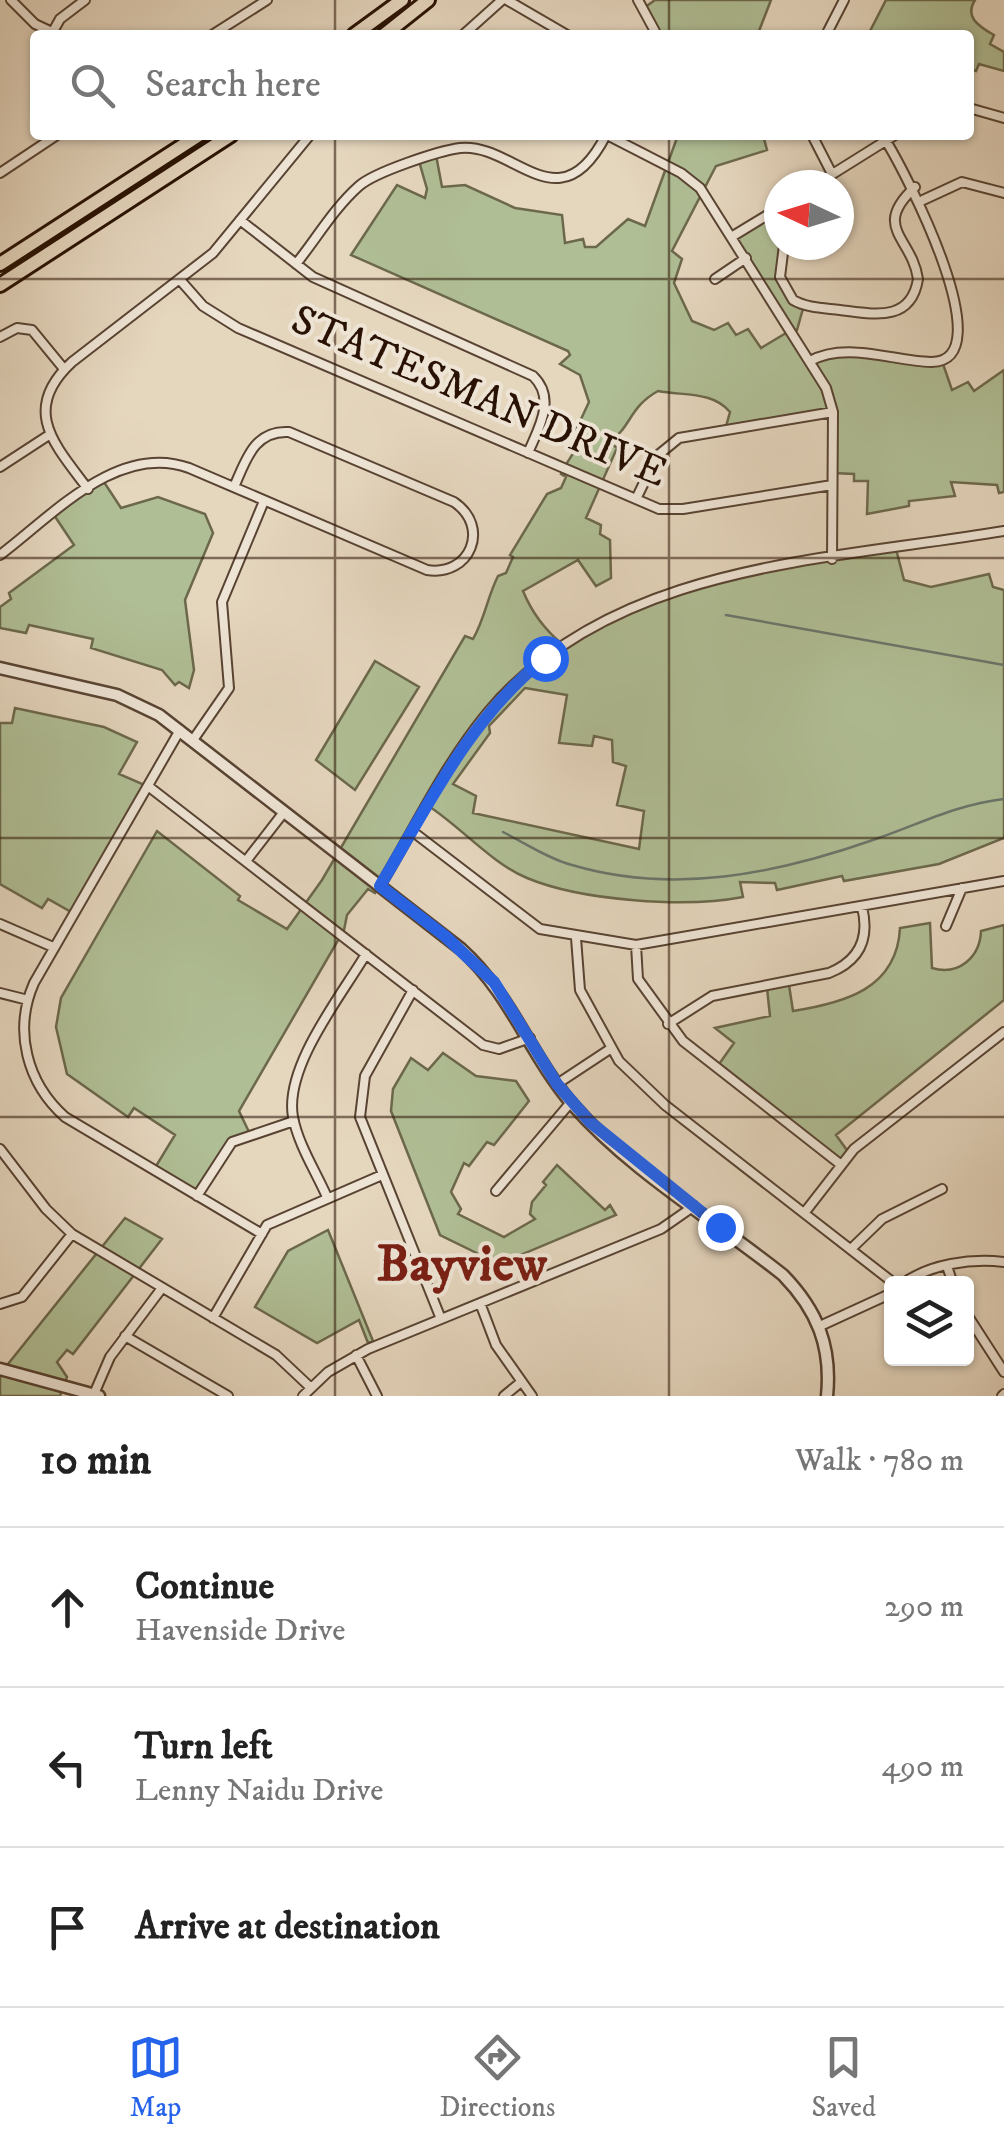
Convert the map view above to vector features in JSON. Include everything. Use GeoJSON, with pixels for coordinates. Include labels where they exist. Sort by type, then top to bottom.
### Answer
{"type":"FeatureCollection","features":[{"type":"Feature","properties":{"kind":"highway"},"geometry":{"type":"LineString","coordinates":[[361,30],[402,0]]}},
{"type":"Feature","properties":{"kind":"highway"},"geometry":{"type":"LineString","coordinates":[[390,30],[428,0]]}},
{"type":"Feature","properties":{"kind":"highway"},"geometry":{"type":"LineString","coordinates":[[0,264],[191,140]]}},
{"type":"Feature","properties":{"kind":"highway"},"geometry":{"type":"LineString","coordinates":[[0,285],[223,140]]}},
{"type":"Feature","properties":{"kind":"street"},"geometry":{"type":"LineString","coordinates":[[11,0],[46,30]]}},
{"type":"Feature","properties":{"kind":"street"},"geometry":{"type":"LineString","coordinates":[[53,30],[60,19],[86,0]]}},
{"type":"Feature","properties":{"kind":"street"},"geometry":{"type":"LineString","coordinates":[[220,30],[267,0]]}},
{"type":"Feature","properties":{"kind":"street"},"geometry":{"type":"LineString","coordinates":[[469,30],[505,0],[558,30]]}},
{"type":"Feature","properties":{"kind":"street"},"geometry":{"type":"LineString","coordinates":[[638,0],[654,30]]}},
{"type":"Feature","properties":{"kind":"street"},"geometry":{"type":"LineString","coordinates":[[829,30],[844,0]]}},
{"type":"Feature","properties":{"kind":"street"},"geometry":{"type":"LineString","coordinates":[[974,109],[1004,118]]}},
{"type":"Feature","properties":{"kind":"street"},"geometry":{"type":"LineString","coordinates":[[0,173],[50,140]]}},
{"type":"Feature","properties":{"kind":"street"},"geometry":{"type":"LineString","coordinates":[[88,489],[49,435],[46,398],[64,369],[181,281],[240,220],[306,140]]}},
{"type":"Feature","properties":{"kind":"street"},"geometry":{"type":"LineString","coordinates":[[296,264],[356,188],[370,178],[464,148],[536,176],[556,176],[582,167],[602,140]]}},
{"type":"Feature","properties":{"kind":"street"},"geometry":{"type":"LineString","coordinates":[[616,140],[691,180],[733,236],[830,395],[832,559]]}},
{"type":"Feature","properties":{"kind":"street"},"geometry":{"type":"LineString","coordinates":[[634,149],[638,140]]}},
{"type":"Feature","properties":{"kind":"street"},"geometry":{"type":"LineString","coordinates":[[815,140],[830,170]]}},
{"type":"Feature","properties":{"kind":"street"},"geometry":{"type":"LineString","coordinates":[[839,170],[886,141],[944,236]]}},
{"type":"Feature","properties":{"kind":"street"},"geometry":{"type":"LineString","coordinates":[[922,200],[962,182],[1004,193]]}},
{"type":"Feature","properties":{"kind":"street"},"geometry":{"type":"LineString","coordinates":[[783,260],[781,282],[793,300],[870,314],[899,311],[911,301],[918,280],[894,222],[897,206],[915,187]]}},
{"type":"Feature","properties":{"kind":"street"},"geometry":{"type":"LineString","coordinates":[[733,236],[764,217]]}},
{"type":"Feature","properties":{"kind":"street"},"geometry":{"type":"LineString","coordinates":[[240,220],[296,264],[334,287],[534,376],[546,404],[528,453]]}},
{"type":"Feature","properties":{"kind":"street"},"geometry":{"type":"LineString","coordinates":[[715,279],[746,258]]}},
{"type":"Feature","properties":{"kind":"street","name":"STATESMAN DRIVE"},"geometry":{"type":"LineString","coordinates":[[181,281],[204,306],[238,328],[636,499],[673,510],[832,485]]}},
{"type":"Feature","properties":{"kind":"street"},"geometry":{"type":"LineString","coordinates":[[0,337],[17,328],[32,330],[64,369]]}},
{"type":"Feature","properties":{"kind":"street"},"geometry":{"type":"LineString","coordinates":[[810,361],[839,352],[936,362],[966,347]]}},
{"type":"Feature","properties":{"kind":"street"},"geometry":{"type":"LineString","coordinates":[[636,499],[658,456],[679,438],[833,412]]}},
{"type":"Feature","properties":{"kind":"street"},"geometry":{"type":"LineString","coordinates":[[0,555],[116,471],[154,462],[180,465],[431,571],[450,570],[464,560],[474,544],[470,519],[454,502],[289,432],[274,432],[254,444],[234,487]]}},
{"type":"Feature","properties":{"kind":"street"},"geometry":{"type":"LineString","coordinates":[[0,466],[49,435]]}},
{"type":"Feature","properties":{"kind":"street"},"geometry":{"type":"LineString","coordinates":[[193,740],[229,688],[222,602],[264,501]]}},
{"type":"Feature","properties":{"kind":"street"},"geometry":{"type":"LineString","coordinates":[[380,886],[486,715],[535,666],[587,629],[626,608],[683,587],[1004,531]]}},
{"type":"Feature","properties":{"kind":"street"},"geometry":{"type":"LineString","coordinates":[[0,668],[116,695],[147,708],[473,960],[503,994],[571,1102],[605,1136],[782,1275],[820,1326],[828,1362],[827,1396]]}},
{"type":"Feature","properties":{"kind":"street"},"geometry":{"type":"LineString","coordinates":[[180,730],[53,948],[28,1000],[23,1028],[28,1062],[54,1108],[74,1124],[262,1234]]}},
{"type":"Feature","properties":{"kind":"street"},"geometry":{"type":"LineString","coordinates":[[148,786],[488,1047],[507,1048],[530,1038]]}},
{"type":"Feature","properties":{"kind":"street"},"geometry":{"type":"LineString","coordinates":[[246,860],[284,812]]}},
{"type":"Feature","properties":{"kind":"street"},"geometry":{"type":"LineString","coordinates":[[412,830],[540,929],[636,945],[1004,881]]}},
{"type":"Feature","properties":{"kind":"street"},"geometry":{"type":"LineString","coordinates":[[946,926],[962,888]]}},
{"type":"Feature","properties":{"kind":"street"},"geometry":{"type":"LineString","coordinates":[[668,1024],[712,996],[829,973],[846,965],[863,944],[862,907]]}},
{"type":"Feature","properties":{"kind":"street"},"geometry":{"type":"LineString","coordinates":[[0,924],[53,948]]}},
{"type":"Feature","properties":{"kind":"street"},"geometry":{"type":"LineString","coordinates":[[576,938],[580,990],[610,1050],[650,1092],[888,1276]]}},
{"type":"Feature","properties":{"kind":"street"},"geometry":{"type":"LineString","coordinates":[[636,945],[638,979],[683,1041],[840,1164]]}},
{"type":"Feature","properties":{"kind":"street"},"geometry":{"type":"LineString","coordinates":[[327,1198],[294,1121],[292,1095],[299,1069],[366,954]]}},
{"type":"Feature","properties":{"kind":"street"},"geometry":{"type":"LineString","coordinates":[[413,990],[362,1088],[360,1117],[441,1319]]}},
{"type":"Feature","properties":{"kind":"street"},"geometry":{"type":"LineString","coordinates":[[0,993],[28,1000]]}},
{"type":"Feature","properties":{"kind":"street"},"geometry":{"type":"LineString","coordinates":[[806,1212],[840,1164],[1004,1032]]}},
{"type":"Feature","properties":{"kind":"street"},"geometry":{"type":"LineString","coordinates":[[557,1084],[610,1050]]}},
{"type":"Feature","properties":{"kind":"street"},"geometry":{"type":"LineString","coordinates":[[496,1190],[571,1102]]}},
{"type":"Feature","properties":{"kind":"street"},"geometry":{"type":"LineString","coordinates":[[197,1196],[232,1142],[294,1121]]}},
{"type":"Feature","properties":{"kind":"street"},"geometry":{"type":"LineString","coordinates":[[0,1148],[46,1209],[72,1234],[276,1355],[310,1387]]}},
{"type":"Feature","properties":{"kind":"street"},"geometry":{"type":"LineString","coordinates":[[213,1318],[262,1234],[282,1215],[382,1175]]}},
{"type":"Feature","properties":{"kind":"street"},"geometry":{"type":"LineString","coordinates":[[852,1248],[882,1219],[942,1189]]}},
{"type":"Feature","properties":{"kind":"street"},"geometry":{"type":"LineString","coordinates":[[302,1396],[356,1355],[661,1229],[694,1206]]}},
{"type":"Feature","properties":{"kind":"street"},"geometry":{"type":"LineString","coordinates":[[0,1304],[22,1297],[72,1234]]}},
{"type":"Feature","properties":{"kind":"street"},"geometry":{"type":"LineString","coordinates":[[920,1276],[977,1260],[1004,1262]]}},
{"type":"Feature","properties":{"kind":"street"},"geometry":{"type":"LineString","coordinates":[[947,1266],[950,1276]]}},
{"type":"Feature","properties":{"kind":"street"},"geometry":{"type":"LineString","coordinates":[[0,1369],[96,1395],[107,1362],[162,1288]]}},
{"type":"Feature","properties":{"kind":"street"},"geometry":{"type":"LineString","coordinates":[[820,1326],[884,1298]]}},
{"type":"Feature","properties":{"kind":"street"},"geometry":{"type":"LineString","coordinates":[[480,1302],[496,1345],[532,1396]]}},
{"type":"Feature","properties":{"kind":"street"},"geometry":{"type":"LineString","coordinates":[[974,1325],[1004,1372]]}},
{"type":"Feature","properties":{"kind":"street"},"geometry":{"type":"LineString","coordinates":[[125,1336],[228,1396]]}},
{"type":"Feature","properties":{"kind":"street"},"geometry":{"type":"LineString","coordinates":[[356,1355],[376,1396]]}},
{"type":"Feature","properties":{"kind":"street"},"geometry":{"type":"LineString","coordinates":[[504,1396],[522,1382]]}},
{"type":"Feature","properties":{"kind":"green space"},"geometry":{"type":"Polygon","coordinates":[[[655,0],[771,0],[759,30],[655,30],[644,8],[655,0]]]}},
{"type":"Feature","properties":{"kind":"green space"},"geometry":{"type":"Polygon","coordinates":[[[886,0],[975,0],[972,15],[977,24],[994,35],[990,44],[1004,52],[1004,71],[979,64],[974,70],[974,30],[871,30],[886,0]]]}},
{"type":"Feature","properties":{"kind":"green space"},"geometry":{"type":"Polygon","coordinates":[[[676,140],[764,140],[767,150],[716,166],[672,251],[682,259],[674,283],[692,321],[714,330],[728,323],[736,335],[748,329],[761,348],[791,330],[733,235],[764,216],[764,260],[783,260],[786,292],[804,305],[797,330],[793,330],[809,360],[826,353],[942,361],[952,390],[968,382],[974,391],[1004,370],[1004,492],[999,493],[997,485],[951,482],[955,496],[909,501],[909,506],[867,514],[868,481],[854,481],[854,474],[833,473],[833,412],[725,430],[730,412],[723,405],[697,396],[658,391],[641,404],[609,442],[617,448],[586,518],[601,525],[600,534],[610,540],[611,578],[596,586],[578,560],[523,591],[544,626],[562,644],[645,604],[685,590],[807,563],[896,549],[904,580],[931,587],[989,574],[993,587],[1004,590],[1004,838],[939,864],[844,881],[842,876],[777,890],[775,883],[740,882],[743,897],[664,902],[604,897],[527,878],[501,863],[427,805],[375,893],[368,889],[347,915],[344,930],[239,1111],[249,1132],[232,1142],[197,1196],[153,1171],[175,1135],[134,1108],[128,1117],[67,1074],[56,1027],[61,998],[157,831],[240,896],[238,900],[287,929],[322,880],[465,636],[473,639],[498,576],[506,573],[513,557],[510,555],[547,494],[561,488],[566,477],[561,474],[582,436],[575,432],[589,402],[580,375],[560,364],[570,355],[568,351],[351,255],[397,185],[425,198],[427,189],[419,161],[436,155],[442,187],[465,185],[515,208],[562,215],[565,243],[583,239],[585,247],[596,247],[628,219],[645,226],[676,140]],[[525,688],[489,726],[490,733],[453,784],[476,796],[473,813],[639,849],[644,811],[617,805],[626,766],[613,762],[612,740],[594,736],[592,746],[559,743],[567,695],[525,688]]]}},
{"type":"Feature","properties":{"kind":"green space"},"geometry":{"type":"Polygon","coordinates":[[[102,479],[121,508],[158,497],[205,514],[213,533],[185,600],[194,670],[189,688],[179,682],[175,685],[162,670],[91,648],[93,639],[29,625],[26,633],[0,628],[0,607],[11,599],[9,593],[74,545],[54,515],[102,479]]]}},
{"type":"Feature","properties":{"kind":"green space"},"geometry":{"type":"Polygon","coordinates":[[[375,661],[419,687],[355,790],[316,760],[375,661]]]}},
{"type":"Feature","properties":{"kind":"green space"},"geometry":{"type":"Polygon","coordinates":[[[15,708],[104,727],[137,742],[119,774],[147,786],[73,913],[48,899],[42,908],[0,884],[0,723],[12,723],[15,708]]]}},
{"type":"Feature","properties":{"kind":"green space"},"geometry":{"type":"Polygon","coordinates":[[[930,923],[932,968],[942,970],[959,967],[972,956],[981,931],[1004,925],[1004,1000],[836,1135],[849,1153],[840,1164],[717,1067],[734,1043],[715,1028],[770,1016],[767,988],[789,985],[793,1011],[848,997],[878,979],[889,966],[900,928],[930,923]]]}},
{"type":"Feature","properties":{"kind":"green space"},"geometry":{"type":"Polygon","coordinates":[[[443,1053],[476,1076],[516,1081],[529,1101],[494,1145],[487,1142],[469,1166],[464,1163],[451,1192],[461,1209],[458,1214],[504,1237],[535,1219],[530,1214],[532,1202],[557,1165],[605,1210],[610,1205],[616,1215],[499,1264],[440,1235],[391,1111],[393,1089],[411,1058],[428,1070],[443,1053]]]}},
{"type":"Feature","properties":{"kind":"green space"},"geometry":{"type":"Polygon","coordinates":[[[125,1218],[162,1239],[73,1354],[67,1350],[57,1362],[67,1377],[60,1396],[0,1396],[0,1374],[125,1218]]]}},
{"type":"Feature","properties":{"kind":"green space"},"geometry":{"type":"Polygon","coordinates":[[[328,1230],[373,1341],[368,1343],[359,1320],[317,1343],[255,1307],[288,1251],[328,1230]]]}},
{"type":"Feature","properties":{"kind":"waterway"},"geometry":{"type":"LineString","coordinates":[[726,615],[1004,665]]}},
{"type":"Feature","properties":{"kind":"waterway"},"geometry":{"type":"LineString","coordinates":[[503,832],[572,865],[648,879],[686,879],[762,871],[799,862],[952,811],[1004,799]]}},
{"type":"Feature","properties":{"kind":"district","name":"Bayview"},"geometry":{"type":"Point","coordinates":[462,1265]}},
{"type":"Feature","properties":{"kind":"route"},"geometry":{"type":"LineString","coordinates":[[545,658],[514,685],[470,735],[380,886],[446,937],[494,982],[557,1084],[590,1122],[720,1227]]}}]}
